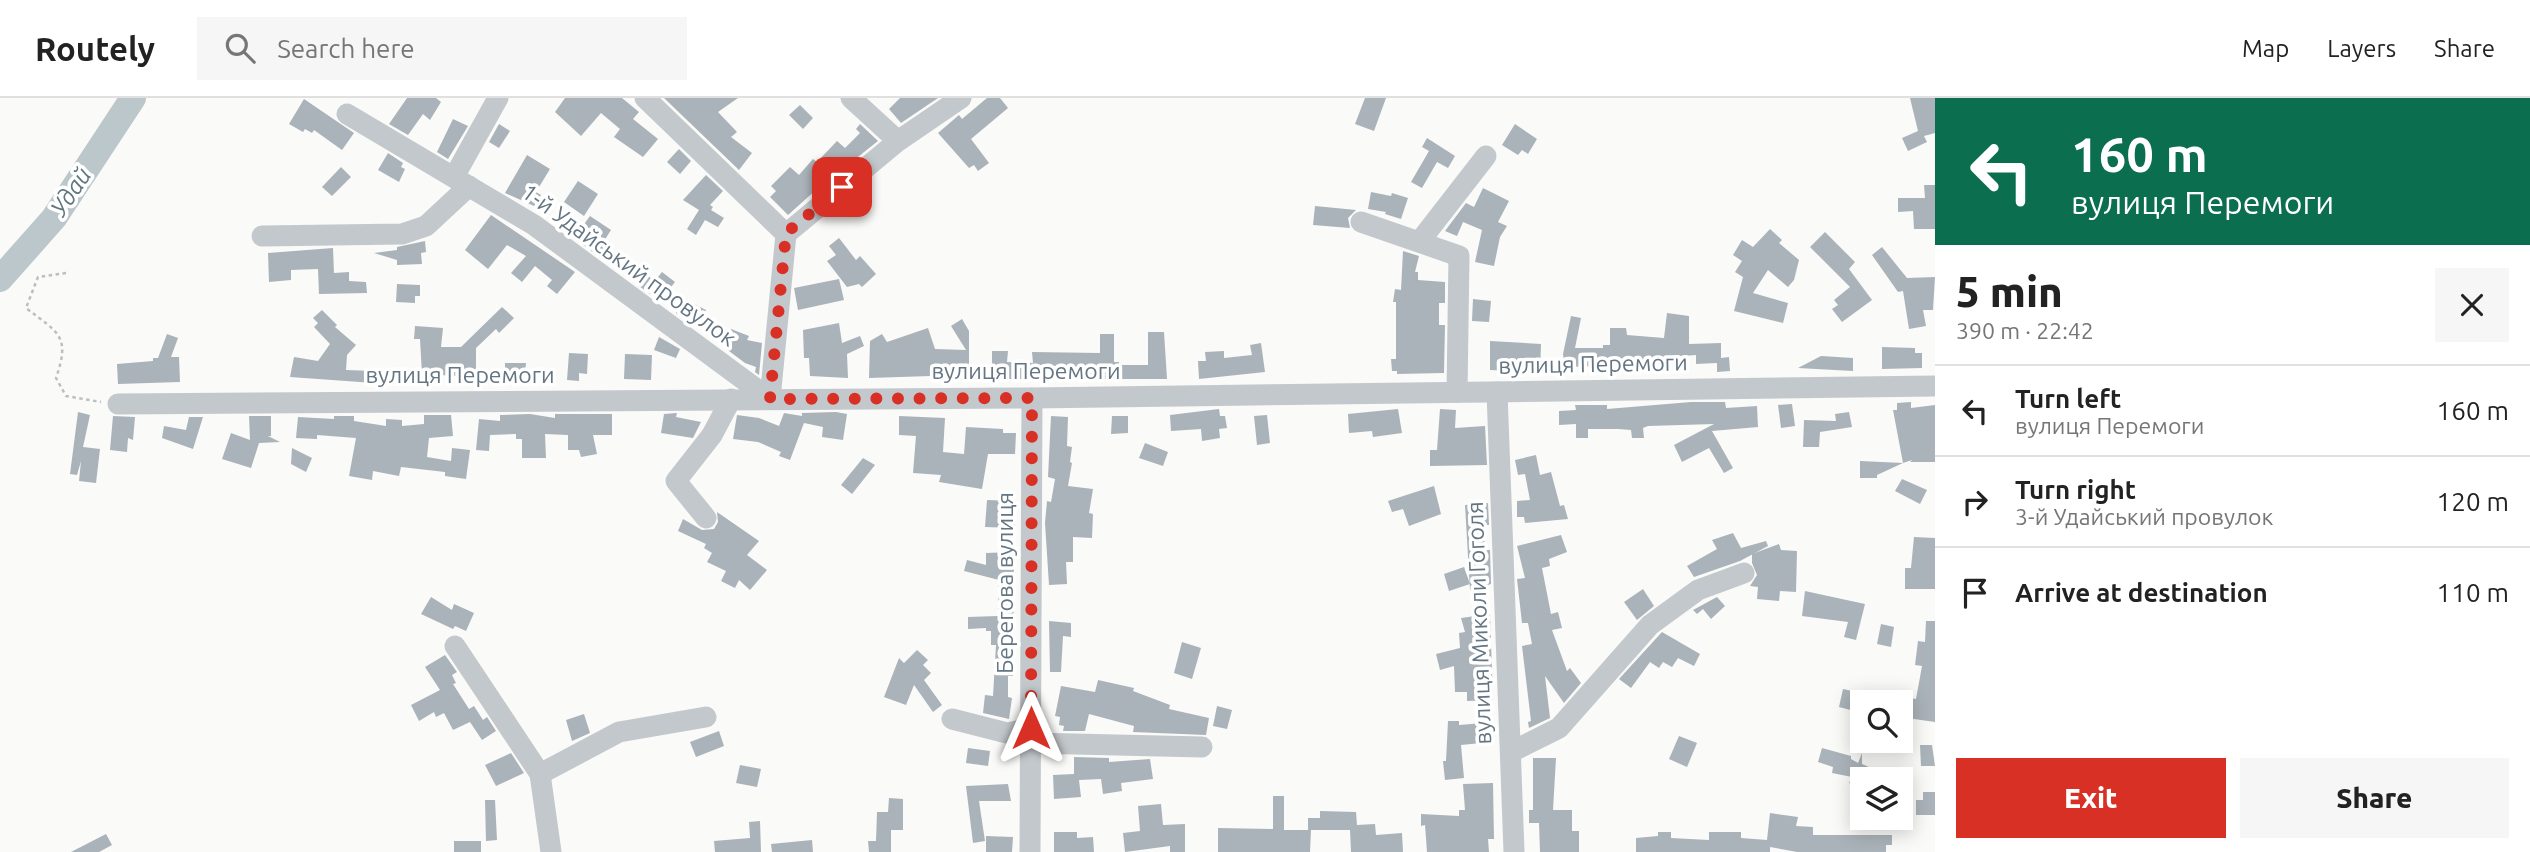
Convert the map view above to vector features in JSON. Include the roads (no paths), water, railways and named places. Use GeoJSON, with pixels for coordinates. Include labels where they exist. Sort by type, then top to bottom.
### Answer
{"type":"FeatureCollection","features":[{"type":"Feature","properties":{"kind":"street"},"geometry":{"type":"LineString","coordinates":[[262,236],[402,234],[426,226],[462,182],[498,98]]}},
{"type":"Feature","properties":{"kind":"street"},"geometry":{"type":"LineString","coordinates":[[645,98],[786,233]]}},
{"type":"Feature","properties":{"kind":"street"},"geometry":{"type":"LineString","coordinates":[[851,98],[898,141]]}},
{"type":"Feature","properties":{"kind":"street"},"geometry":{"type":"LineString","coordinates":[[770,399],[786,233],[898,141],[961,98]]}},
{"type":"Feature","properties":{"kind":"street","name":"1-й Удайський провулок"},"geometry":{"type":"LineString","coordinates":[[347,114],[534,225],[770,399]]}},
{"type":"Feature","properties":{"kind":"street"},"geometry":{"type":"LineString","coordinates":[[1420,241],[1486,156]]}},
{"type":"Feature","properties":{"kind":"street"},"geometry":{"type":"LineString","coordinates":[[1361,222],[1459,256],[1457,392]]}},
{"type":"Feature","properties":{"kind":"street","name":"вулиця Перемоги"},"geometry":{"type":"LineString","coordinates":[[118,404],[1032,398],[1935,386]]}},
{"type":"Feature","properties":{"kind":"street","name":"вулиця Миколи Гоголя"},"geometry":{"type":"LineString","coordinates":[[1497,392],[1514,852]]}},
{"type":"Feature","properties":{"kind":"street","name":"Берегова вулиця"},"geometry":{"type":"LineString","coordinates":[[1030,852],[1032,398]]}},
{"type":"Feature","properties":{"kind":"street"},"geometry":{"type":"LineString","coordinates":[[706,518],[676,481],[712,435],[731,399]]}},
{"type":"Feature","properties":{"kind":"street"},"geometry":{"type":"LineString","coordinates":[[1511,752],[1559,727],[1650,625],[1698,590],[1744,573]]}},
{"type":"Feature","properties":{"kind":"street"},"geometry":{"type":"LineString","coordinates":[[456,646],[540,774],[551,852]]}},
{"type":"Feature","properties":{"kind":"street"},"geometry":{"type":"LineString","coordinates":[[540,774],[619,732],[706,717]]}},
{"type":"Feature","properties":{"kind":"street"},"geometry":{"type":"LineString","coordinates":[[952,719],[1007,733],[1031,736],[1202,747]]}},
{"type":"Feature","properties":{"kind":"waterway","name":"Удай"},"geometry":{"type":"LineString","coordinates":[[0,279],[54,218],[133,98]]}}]}
